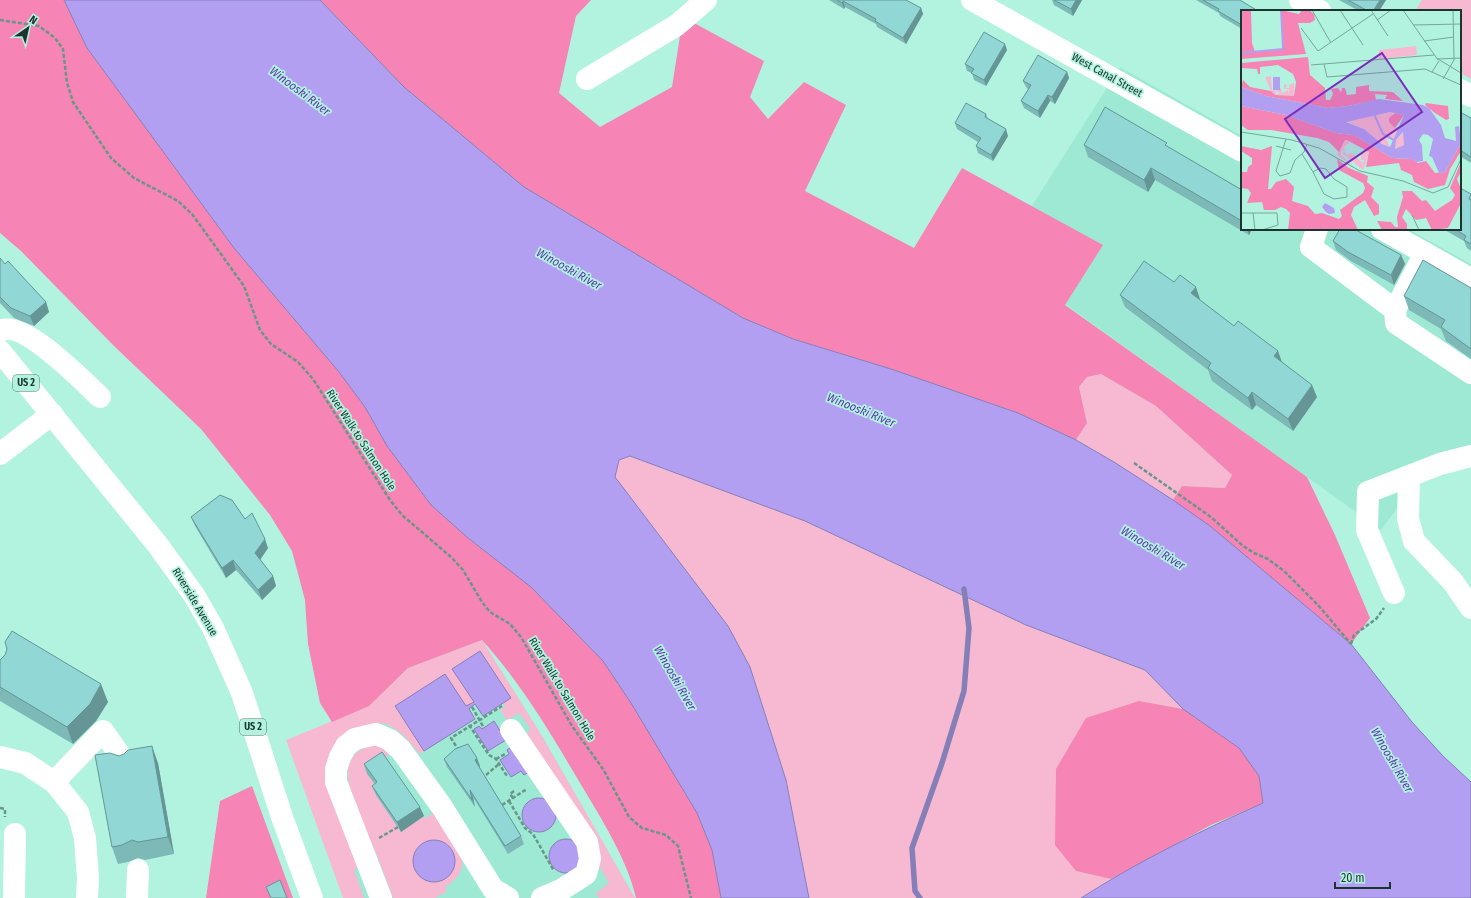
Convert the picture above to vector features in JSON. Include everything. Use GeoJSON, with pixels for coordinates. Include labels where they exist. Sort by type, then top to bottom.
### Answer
{"type":"FeatureCollection","features":[{"type":"Feature","properties":{"kind":"street"},"geometry":{"type":"LineString","coordinates":[[587,79],[677,25],[706,0]]}},
{"type":"Feature","properties":{"kind":"street","name":"West Canal Street"},"geometry":{"type":"LineString","coordinates":[[972,0],[1241,150]]}},
{"type":"Feature","properties":{"kind":"street"},"geometry":{"type":"LineString","coordinates":[[1300,0],[1318,10]]}},
{"type":"Feature","properties":{"kind":"street"},"geometry":{"type":"LineString","coordinates":[[1461,91],[1471,96]]}},
{"type":"Feature","properties":{"kind":"street"},"geometry":{"type":"LineString","coordinates":[[1318,230],[1311,247],[1395,310]]}},
{"type":"Feature","properties":{"kind":"street"},"geometry":{"type":"LineString","coordinates":[[1384,230],[1471,279]]}},
{"type":"Feature","properties":{"kind":"street"},"geometry":{"type":"LineString","coordinates":[[1425,253],[1395,310],[1396,323],[1471,373]]}},
{"type":"Feature","properties":{"kind":"street"},"geometry":{"type":"LineString","coordinates":[[0,331],[10,328],[44,347],[100,396]]}},
{"type":"Feature","properties":{"kind":"street","name":"Riverside Avenue"},"geometry":{"type":"LineString","coordinates":[[0,351],[157,544],[194,595],[212,628],[242,693],[282,816],[312,898]]}},
{"type":"Feature","properties":{"kind":"street"},"geometry":{"type":"LineString","coordinates":[[0,454],[52,414]]}},
{"type":"Feature","properties":{"kind":"street"},"geometry":{"type":"LineString","coordinates":[[1394,593],[1367,530],[1368,492],[1440,464],[1471,456]]}},
{"type":"Feature","properties":{"kind":"street"},"geometry":{"type":"LineString","coordinates":[[1409,477],[1408,519],[1414,541],[1453,582],[1471,608]]}},
{"type":"Feature","properties":{"kind":"street"},"geometry":{"type":"LineString","coordinates":[[511,730],[587,842],[590,859],[586,874],[567,886],[542,898]]}},
{"type":"Feature","properties":{"kind":"street"},"geometry":{"type":"LineString","coordinates":[[54,782],[103,731],[124,761]]}},
{"type":"Feature","properties":{"kind":"street"},"geometry":{"type":"LineString","coordinates":[[381,898],[336,782],[338,763],[346,746],[355,739],[376,734],[390,740],[401,750],[442,807],[492,889],[508,898]]}},
{"type":"Feature","properties":{"kind":"street"},"geometry":{"type":"LineString","coordinates":[[0,757],[25,764],[54,782],[78,812],[85,838],[88,878],[87,898]]}},
{"type":"Feature","properties":{"kind":"street"},"geometry":{"type":"LineString","coordinates":[[14,898],[15,834]]}},
{"type":"Feature","properties":{"kind":"street"},"geometry":{"type":"LineString","coordinates":[[137,898],[138,870]]}},
{"type":"Feature","properties":{"kind":"path","name":"River Walk to Salmon Hole"},"geometry":{"type":"LineString","coordinates":[[0,20],[39,26],[55,38],[63,49],[67,83],[73,102],[111,158],[134,178],[178,201],[192,214],[244,286],[260,330],[271,344],[298,362],[313,379],[390,500],[402,515],[451,557],[463,570],[482,602],[490,612],[510,624],[521,636],[572,726],[603,769],[629,817],[642,828],[666,835],[678,846],[691,898]]}},
{"type":"Feature","properties":{"kind":"path"},"geometry":{"type":"LineString","coordinates":[[1134,463],[1211,517],[1243,546],[1268,559],[1284,571],[1318,605],[1351,644],[1354,635],[1376,620],[1394,593]]}},
{"type":"Feature","properties":{"kind":"path"},"geometry":{"type":"LineString","coordinates":[[462,755],[451,738],[469,725],[502,706]]}},
{"type":"Feature","properties":{"kind":"path"},"geometry":{"type":"LineString","coordinates":[[472,707],[484,728]]}},
{"type":"Feature","properties":{"kind":"path"},"geometry":{"type":"LineString","coordinates":[[469,725],[489,755],[496,759],[507,776]]}},
{"type":"Feature","properties":{"kind":"path"},"geometry":{"type":"LineString","coordinates":[[496,759],[507,752]]}},
{"type":"Feature","properties":{"kind":"path"},"geometry":{"type":"LineString","coordinates":[[486,775],[499,764]]}},
{"type":"Feature","properties":{"kind":"path"},"geometry":{"type":"LineString","coordinates":[[502,805],[544,778]]}},
{"type":"Feature","properties":{"kind":"path"},"geometry":{"type":"LineString","coordinates":[[513,798],[510,794],[514,792]]}},
{"type":"Feature","properties":{"kind":"path"},"geometry":{"type":"LineString","coordinates":[[509,801],[525,828],[533,834],[546,854],[550,867],[567,886]]}},
{"type":"Feature","properties":{"kind":"shaded area"},"geometry":{"type":"Polygon","coordinates":[[[0,0],[64,0],[87,48],[234,248],[339,372],[365,407],[387,446],[431,505],[468,538],[531,587],[603,661],[631,703],[697,813],[712,850],[721,898],[636,898],[627,869],[620,854],[558,746],[535,709],[510,674],[482,640],[408,668],[369,706],[332,722],[320,703],[308,644],[305,600],[292,551],[270,515],[201,429],[114,346],[21,251],[0,233],[0,0]]]}},
{"type":"Feature","properties":{"kind":"shaded area"},"geometry":{"type":"Polygon","coordinates":[[[320,0],[591,0],[576,16],[559,93],[600,127],[672,87],[683,17],[764,61],[750,97],[768,119],[804,82],[846,105],[805,191],[914,248],[962,168],[1103,245],[1065,305],[1307,477],[1335,535],[1370,618],[1351,644],[1210,526],[1173,500],[1182,486],[1225,488],[1232,475],[1156,406],[1101,374],[1087,377],[1079,387],[1087,423],[1076,440],[1018,413],[891,369],[793,339],[743,318],[524,187],[404,87],[320,0]]]}},
{"type":"Feature","properties":{"kind":"shaded area"},"geometry":{"type":"Polygon","coordinates":[[[1422,0],[1471,0],[1471,79],[1461,74],[1461,10],[1416,10],[1422,0]]]}},
{"type":"Feature","properties":{"kind":"shaded area"},"geometry":{"type":"Polygon","coordinates":[[[1120,67],[1241,135],[1241,230],[1410,230],[1471,264],[1471,466],[1417,482],[1381,530],[1065,304],[1032,206],[1120,67]]]}},
{"type":"Feature","properties":{"kind":"shaded area"},"geometry":{"type":"Polygon","coordinates":[[[1101,374],[1156,406],[1232,475],[1225,488],[1182,486],[1173,500],[1114,462],[1076,440],[1087,423],[1079,387],[1087,377],[1101,374]]]}},
{"type":"Feature","properties":{"kind":"shaded area"},"geometry":{"type":"Polygon","coordinates":[[[630,456],[805,521],[1026,625],[1145,670],[1183,709],[1139,701],[1076,871],[1111,879],[1081,898],[809,898],[786,780],[750,667],[728,626],[615,477],[619,460],[630,456]]]}},
{"type":"Feature","properties":{"kind":"shaded area"},"geometry":{"type":"Polygon","coordinates":[[[482,640],[542,736],[635,898],[345,898],[332,722],[482,640]]]}},
{"type":"Feature","properties":{"kind":"shaded area"},"geometry":{"type":"Polygon","coordinates":[[[482,640],[542,736],[635,898],[599,898],[596,893],[609,883],[526,737],[530,728],[519,713],[507,720],[500,710],[505,707],[503,703],[511,698],[453,669],[474,702],[466,706],[395,706],[424,751],[420,754],[398,731],[384,724],[377,723],[365,727],[334,752],[361,867],[354,869],[364,898],[343,898],[286,740],[369,706],[408,668],[482,640]]]}},
{"type":"Feature","properties":{"kind":"shaded area"},"geometry":{"type":"Polygon","coordinates":[[[1139,701],[1183,709],[1239,748],[1259,776],[1263,803],[1211,825],[1111,879],[1076,871],[1055,845],[1056,769],[1086,718],[1139,701]]]}},
{"type":"Feature","properties":{"kind":"shaded area"},"geometry":{"type":"Polygon","coordinates":[[[379,744],[388,753],[380,792],[376,795],[401,831],[424,816],[425,819],[433,813],[454,841],[459,851],[462,860],[461,870],[456,878],[445,887],[447,891],[435,898],[393,898],[353,799],[349,786],[348,774],[351,760],[361,750],[379,744]],[[413,858],[415,868],[423,879],[438,882],[413,858]]]}},
{"type":"Feature","properties":{"kind":"shaded area"},"geometry":{"type":"Polygon","coordinates":[[[252,786],[293,898],[206,898],[220,801],[252,786]]]}},
{"type":"Feature","properties":{"kind":"water","name":"Winooski River"},"geometry":{"type":"Polygon","coordinates":[[[64,0],[320,0],[404,87],[524,187],[743,318],[793,339],[891,369],[1018,413],[1076,440],[1114,462],[1210,526],[1351,644],[1412,722],[1443,756],[1471,782],[1471,898],[1081,898],[1125,871],[1170,847],[1263,803],[1259,776],[1239,748],[1183,709],[1145,670],[1026,625],[805,521],[630,456],[619,460],[615,477],[728,626],[750,667],[786,780],[809,898],[721,898],[712,850],[697,813],[631,703],[603,661],[531,587],[468,538],[431,505],[387,446],[365,407],[339,372],[234,248],[87,48],[64,0]]]}},
{"type":"Feature","properties":{"kind":"water"},"geometry":{"type":"Polygon","coordinates":[[[480,651],[511,698],[483,716],[475,704],[469,709],[475,719],[424,751],[395,706],[445,674],[466,706],[474,702],[452,669],[480,651]]]}},
{"type":"Feature","properties":{"kind":"water"},"geometry":{"type":"Polygon","coordinates":[[[494,721],[506,740],[488,751],[474,729],[479,726],[482,729],[494,721]]]}},
{"type":"Feature","properties":{"kind":"water"},"geometry":{"type":"Polygon","coordinates":[[[512,746],[529,772],[524,775],[521,771],[511,777],[500,760],[509,754],[507,750],[512,746]]]}},
{"type":"Feature","properties":{"kind":"water"},"geometry":{"type":"Polygon","coordinates":[[[536,798],[542,798],[551,803],[555,809],[555,821],[551,827],[542,832],[536,832],[527,827],[522,818],[522,812],[527,803],[536,798]]]}},
{"type":"Feature","properties":{"kind":"water"},"geometry":{"type":"Polygon","coordinates":[[[566,839],[578,844],[583,856],[578,868],[566,873],[554,868],[549,856],[554,844],[566,839]]]}},
{"type":"Feature","properties":{"kind":"water"},"geometry":{"type":"Polygon","coordinates":[[[434,840],[449,846],[455,861],[449,876],[434,882],[419,876],[413,861],[419,846],[434,840]]]}},
{"type":"Feature","properties":{"kind":"building"},"geometry":{"type":"Polygon","coordinates":[[[837,0],[906,0],[921,8],[903,38],[875,21],[876,19],[843,1],[842,3],[837,0]]]}},
{"type":"Feature","properties":{"kind":"building"},"geometry":{"type":"Polygon","coordinates":[[[1054,0],[1076,0],[1071,9],[1054,0]]]}},
{"type":"Feature","properties":{"kind":"building"},"geometry":{"type":"Polygon","coordinates":[[[1203,0],[1240,0],[1256,10],[1241,10],[1241,24],[1218,11],[1219,9],[1203,0]]]}},
{"type":"Feature","properties":{"kind":"building"},"geometry":{"type":"Polygon","coordinates":[[[1348,0],[1380,0],[1374,10],[1366,10],[1348,0]]]}},
{"type":"Feature","properties":{"kind":"building"},"geometry":{"type":"Polygon","coordinates":[[[984,32],[1005,44],[984,80],[971,73],[974,69],[965,64],[984,32]]]}},
{"type":"Feature","properties":{"kind":"building"},"geometry":{"type":"Polygon","coordinates":[[[1038,55],[1067,72],[1052,97],[1048,95],[1038,111],[1021,101],[1031,85],[1023,81],[1038,55]]]}},
{"type":"Feature","properties":{"kind":"building"},"geometry":{"type":"Polygon","coordinates":[[[966,103],[986,114],[985,117],[1006,129],[991,155],[976,146],[981,138],[955,123],[966,103]]]}},
{"type":"Feature","properties":{"kind":"building"},"geometry":{"type":"Polygon","coordinates":[[[1105,107],[1167,143],[1165,145],[1241,189],[1241,220],[1151,168],[1144,180],[1084,145],[1105,107]]]}},
{"type":"Feature","properties":{"kind":"building"},"geometry":{"type":"Polygon","coordinates":[[[1461,113],[1471,118],[1471,157],[1461,151],[1461,113]]]}},
{"type":"Feature","properties":{"kind":"building"},"geometry":{"type":"Polygon","coordinates":[[[1461,189],[1471,194],[1469,199],[1471,200],[1471,244],[1464,240],[1466,236],[1457,230],[1461,230],[1461,189]]]}},
{"type":"Feature","properties":{"kind":"building"},"geometry":{"type":"Polygon","coordinates":[[[1339,230],[1356,230],[1401,255],[1391,275],[1348,252],[1333,241],[1339,230]]]}},
{"type":"Feature","properties":{"kind":"building"},"geometry":{"type":"Polygon","coordinates":[[[0,258],[5,264],[8,261],[46,302],[30,316],[11,308],[0,297],[0,258]]]}},
{"type":"Feature","properties":{"kind":"building"},"geometry":{"type":"Polygon","coordinates":[[[1423,260],[1471,288],[1471,349],[1441,327],[1445,320],[1404,296],[1423,260]]]}},
{"type":"Feature","properties":{"kind":"building"},"geometry":{"type":"Polygon","coordinates":[[[1144,261],[1174,282],[1180,275],[1196,287],[1191,293],[1234,326],[1238,321],[1278,351],[1274,356],[1312,385],[1288,419],[1252,392],[1248,398],[1208,368],[1211,363],[1120,295],[1144,261]]]}},
{"type":"Feature","properties":{"kind":"building"},"geometry":{"type":"Polygon","coordinates":[[[220,495],[232,500],[245,519],[252,513],[265,539],[255,553],[273,576],[258,590],[233,560],[222,568],[191,517],[220,495]]]}},
{"type":"Feature","properties":{"kind":"building"},"geometry":{"type":"Polygon","coordinates":[[[12,631],[101,684],[90,704],[67,727],[0,687],[0,660],[5,655],[7,649],[5,642],[12,631]]]}},
{"type":"Feature","properties":{"kind":"building"},"geometry":{"type":"Polygon","coordinates":[[[468,744],[477,758],[475,760],[521,836],[505,846],[470,790],[472,800],[444,759],[455,749],[468,744]]]}},
{"type":"Feature","properties":{"kind":"building"},"geometry":{"type":"Polygon","coordinates":[[[152,746],[168,837],[138,842],[132,840],[122,845],[112,847],[95,755],[110,753],[119,756],[128,750],[152,746]]]}},
{"type":"Feature","properties":{"kind":"building"},"geometry":{"type":"Polygon","coordinates":[[[382,752],[420,807],[397,822],[372,786],[377,782],[364,764],[382,752]]]}},
{"type":"Feature","properties":{"kind":"building"},"geometry":{"type":"Polygon","coordinates":[[[280,880],[287,898],[271,898],[266,887],[280,880]]]}},
{"type":"Feature","properties":{"kind":"waterway"},"geometry":{"type":"LineString","coordinates":[[920,898],[915,891],[912,848],[942,763],[964,691],[969,628],[964,589]]}}]}
